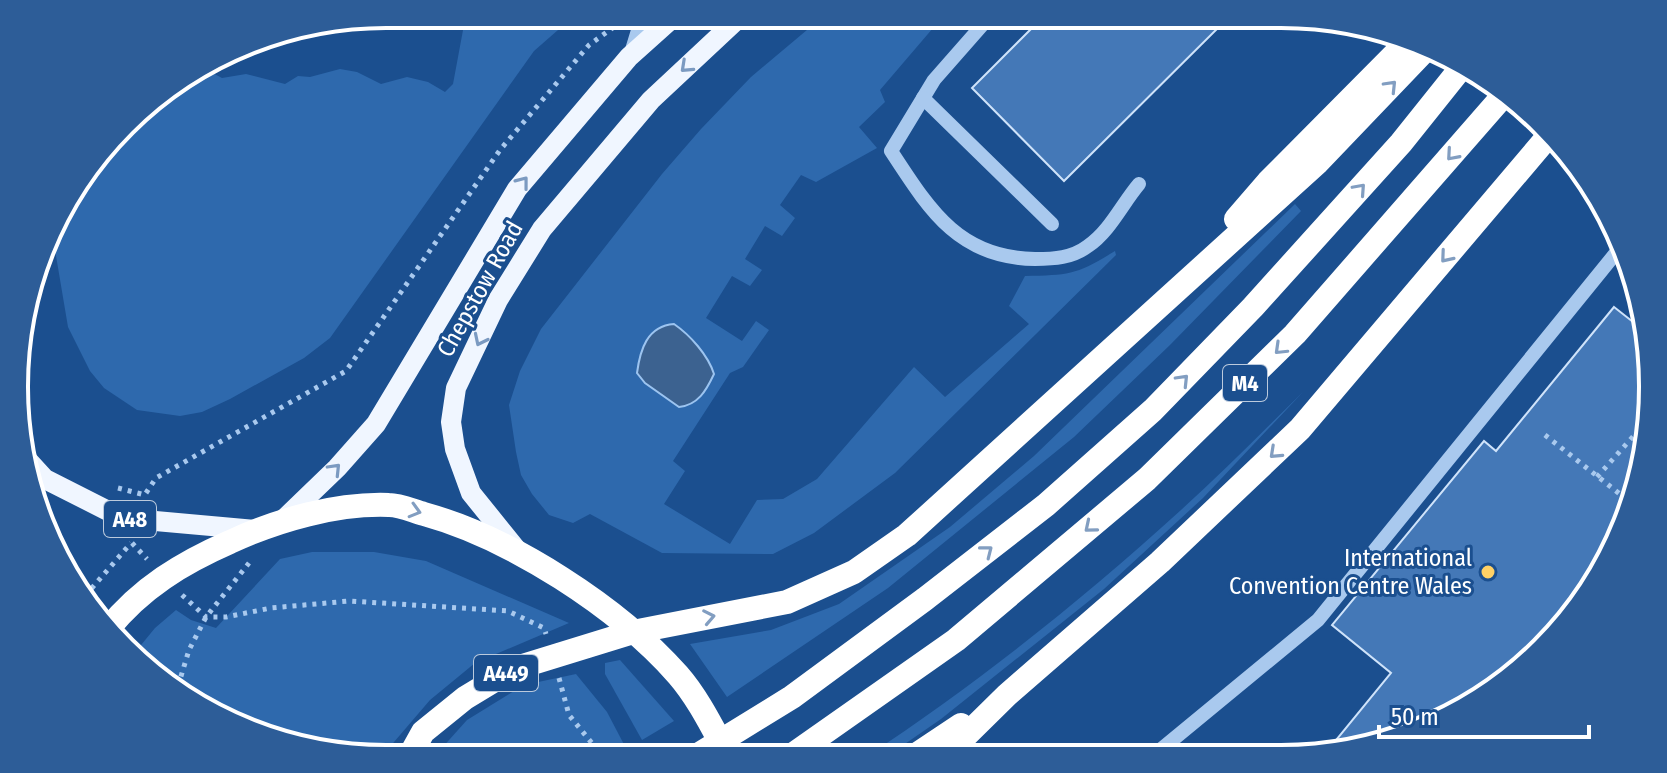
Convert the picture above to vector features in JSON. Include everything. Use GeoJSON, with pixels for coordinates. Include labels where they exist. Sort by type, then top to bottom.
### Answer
{"type":"FeatureCollection","features":[{"type":"Feature","properties":{"kind":"highway"},"geometry":{"type":"LineString","coordinates":[[1152,313],[1268,182],[1400,49]]}},
{"type":"Feature","properties":{"kind":"highway"},"geometry":{"type":"LineString","coordinates":[[633,632],[787,602],[854,572],[907,535],[1318,162],[1420,56]]}},
{"type":"Feature","properties":{"kind":"highway","name":"M4"},"geometry":{"type":"LineString","coordinates":[[714,745],[792,697],[925,599],[1046,505],[1153,410],[1253,307],[1391,155],[1456,74]]}},
{"type":"Feature","properties":{"kind":"highway","name":"M4"},"geometry":{"type":"LineString","coordinates":[[807,745],[956,640],[1147,479],[1295,334],[1498,101]]}},
{"type":"Feature","properties":{"kind":"highway"},"geometry":{"type":"LineString","coordinates":[[956,745],[1007,695],[1160,562],[1300,429],[1543,143]]}},
{"type":"Feature","properties":{"kind":"highway"},"geometry":{"type":"LineString","coordinates":[[115,620],[163,576],[197,556],[268,527],[331,510],[391,504],[457,523],[517,550],[599,603],[679,676],[721,745]]}},
{"type":"Feature","properties":{"kind":"highway","name":"A449"},"geometry":{"type":"LineString","coordinates":[[416,745],[423,732],[465,698],[513,669],[633,632]]}},
{"type":"Feature","properties":{"kind":"highway"},"geometry":{"type":"LineString","coordinates":[[931,745],[1007,695]]}},
{"type":"Feature","properties":{"kind":"main road","name":"Chepstow Road"},"geometry":{"type":"LineString","coordinates":[[268,527],[337,468],[376,424],[517,189],[629,57],[661,28]]}},
{"type":"Feature","properties":{"kind":"main road","name":"Chepstow Road"},"geometry":{"type":"LineString","coordinates":[[517,550],[471,493],[455,449],[451,422],[456,388],[498,300],[542,229],[651,100],[728,28]]}},
{"type":"Feature","properties":{"kind":"main road","name":"A48"},"geometry":{"type":"LineString","coordinates":[[38,472],[45,479],[122,518],[268,527]]}},
{"type":"Feature","properties":{"kind":"lane"},"geometry":{"type":"LineString","coordinates":[[629,57],[638,28]]}},
{"type":"Feature","properties":{"kind":"lane"},"geometry":{"type":"LineString","coordinates":[[980,28],[934,80],[891,151],[932,210],[961,239],[979,249],[1018,259],[1056,259],[1073,254],[1088,247],[1100,236],[1139,184]]}},
{"type":"Feature","properties":{"kind":"lane"},"geometry":{"type":"LineString","coordinates":[[923,98],[1052,224]]}},
{"type":"Feature","properties":{"kind":"lane"},"geometry":{"type":"LineString","coordinates":[[1167,745],[1326,612],[1614,255]]}},
{"type":"Feature","properties":{"kind":"path"},"geometry":{"type":"LineString","coordinates":[[146,493],[156,478],[346,371],[500,150],[589,45],[612,28]]}},
{"type":"Feature","properties":{"kind":"path"},"geometry":{"type":"LineString","coordinates":[[1597,477],[1636,433]]}},
{"type":"Feature","properties":{"kind":"path"},"geometry":{"type":"LineString","coordinates":[[1545,435],[1622,496]]}},
{"type":"Feature","properties":{"kind":"path"},"geometry":{"type":"LineString","coordinates":[[180,680],[189,650],[206,617],[246,569],[268,527]]}},
{"type":"Feature","properties":{"kind":"path"},"geometry":{"type":"LineString","coordinates":[[131,543],[206,617],[349,601],[508,611],[544,628],[569,715],[593,745]]}},
{"type":"Feature","properties":{"kind":"shaded area"},"geometry":{"type":"Polygon","coordinates":[[[463,28],[560,28],[534,51],[330,338],[304,358],[202,412],[180,416],[137,410],[104,388],[90,371],[68,327],[55,249],[88,187],[117,150],[150,117],[187,88],[213,73],[222,78],[246,74],[285,84],[298,76],[310,77],[340,69],[357,72],[381,84],[407,77],[428,82],[445,92],[453,84],[463,28]]]}},
{"type":"Feature","properties":{"kind":"shaded area"},"geometry":{"type":"Polygon","coordinates":[[[809,28],[933,28],[880,90],[885,102],[859,127],[877,148],[816,182],[801,175],[780,205],[795,218],[782,236],[765,226],[745,259],[762,270],[750,286],[732,276],[706,318],[742,341],[756,321],[769,330],[743,367],[730,373],[673,461],[685,471],[664,504],[730,544],[757,500],[783,499],[817,479],[914,367],[945,397],[1029,324],[1009,306],[1025,276],[1072,272],[1115,251],[1116,255],[895,473],[814,533],[773,554],[662,553],[590,514],[573,523],[549,515],[521,475],[509,405],[520,371],[541,329],[662,174],[751,77],[809,28]]]}},
{"type":"Feature","properties":{"kind":"shaded area"},"geometry":{"type":"Polygon","coordinates":[[[1295,204],[1301,211],[1170,345],[1074,437],[888,588],[727,697],[690,644],[771,630],[839,604],[950,527],[1034,456],[1295,204]]]}},
{"type":"Feature","properties":{"kind":"shaded area"},"geometry":{"type":"Polygon","coordinates":[[[674,324],[698,346],[714,374],[701,396],[679,407],[645,383],[637,373],[640,356],[651,334],[674,324]]]}},
{"type":"Feature","properties":{"kind":"shaded area"},"geometry":{"type":"Polygon","coordinates":[[[1303,392],[1203,498],[1104,589],[941,719],[903,745],[884,745],[1028,640],[1197,496],[1303,392]]]}},
{"type":"Feature","properties":{"kind":"shaded area"},"geometry":{"type":"Polygon","coordinates":[[[312,552],[374,552],[426,561],[569,623],[475,663],[430,700],[391,745],[340,742],[294,733],[249,718],[207,697],[168,671],[140,646],[176,610],[191,620],[216,628],[280,559],[312,552]]]}},
{"type":"Feature","properties":{"kind":"shaded area"},"geometry":{"type":"Polygon","coordinates":[[[620,660],[674,721],[642,740],[605,674],[605,663],[620,660]]]}},
{"type":"Feature","properties":{"kind":"shaded area"},"geometry":{"type":"Polygon","coordinates":[[[576,674],[607,712],[624,745],[445,745],[467,720],[524,685],[576,674]]]}},
{"type":"Feature","properties":{"kind":"building"},"geometry":{"type":"Polygon","coordinates":[[[1032,28],[1218,28],[1064,181],[972,88],[1032,28]]]}},
{"type":"Feature","properties":{"kind":"building","name":"International Convention Centre Wales"},"geometry":{"type":"Polygon","coordinates":[[[1614,307],[1633,322],[1639,386],[1632,456],[1612,524],[1579,586],[1534,640],[1480,685],[1418,718],[1373,733],[1336,740],[1391,673],[1332,625],[1484,441],[1496,451],[1614,307]]]}},
{"type":"Feature","properties":{"kind":"place","name":"International Convention Centre Wales"},"geometry":{"type":"Point","coordinates":[1488,572]}}]}
